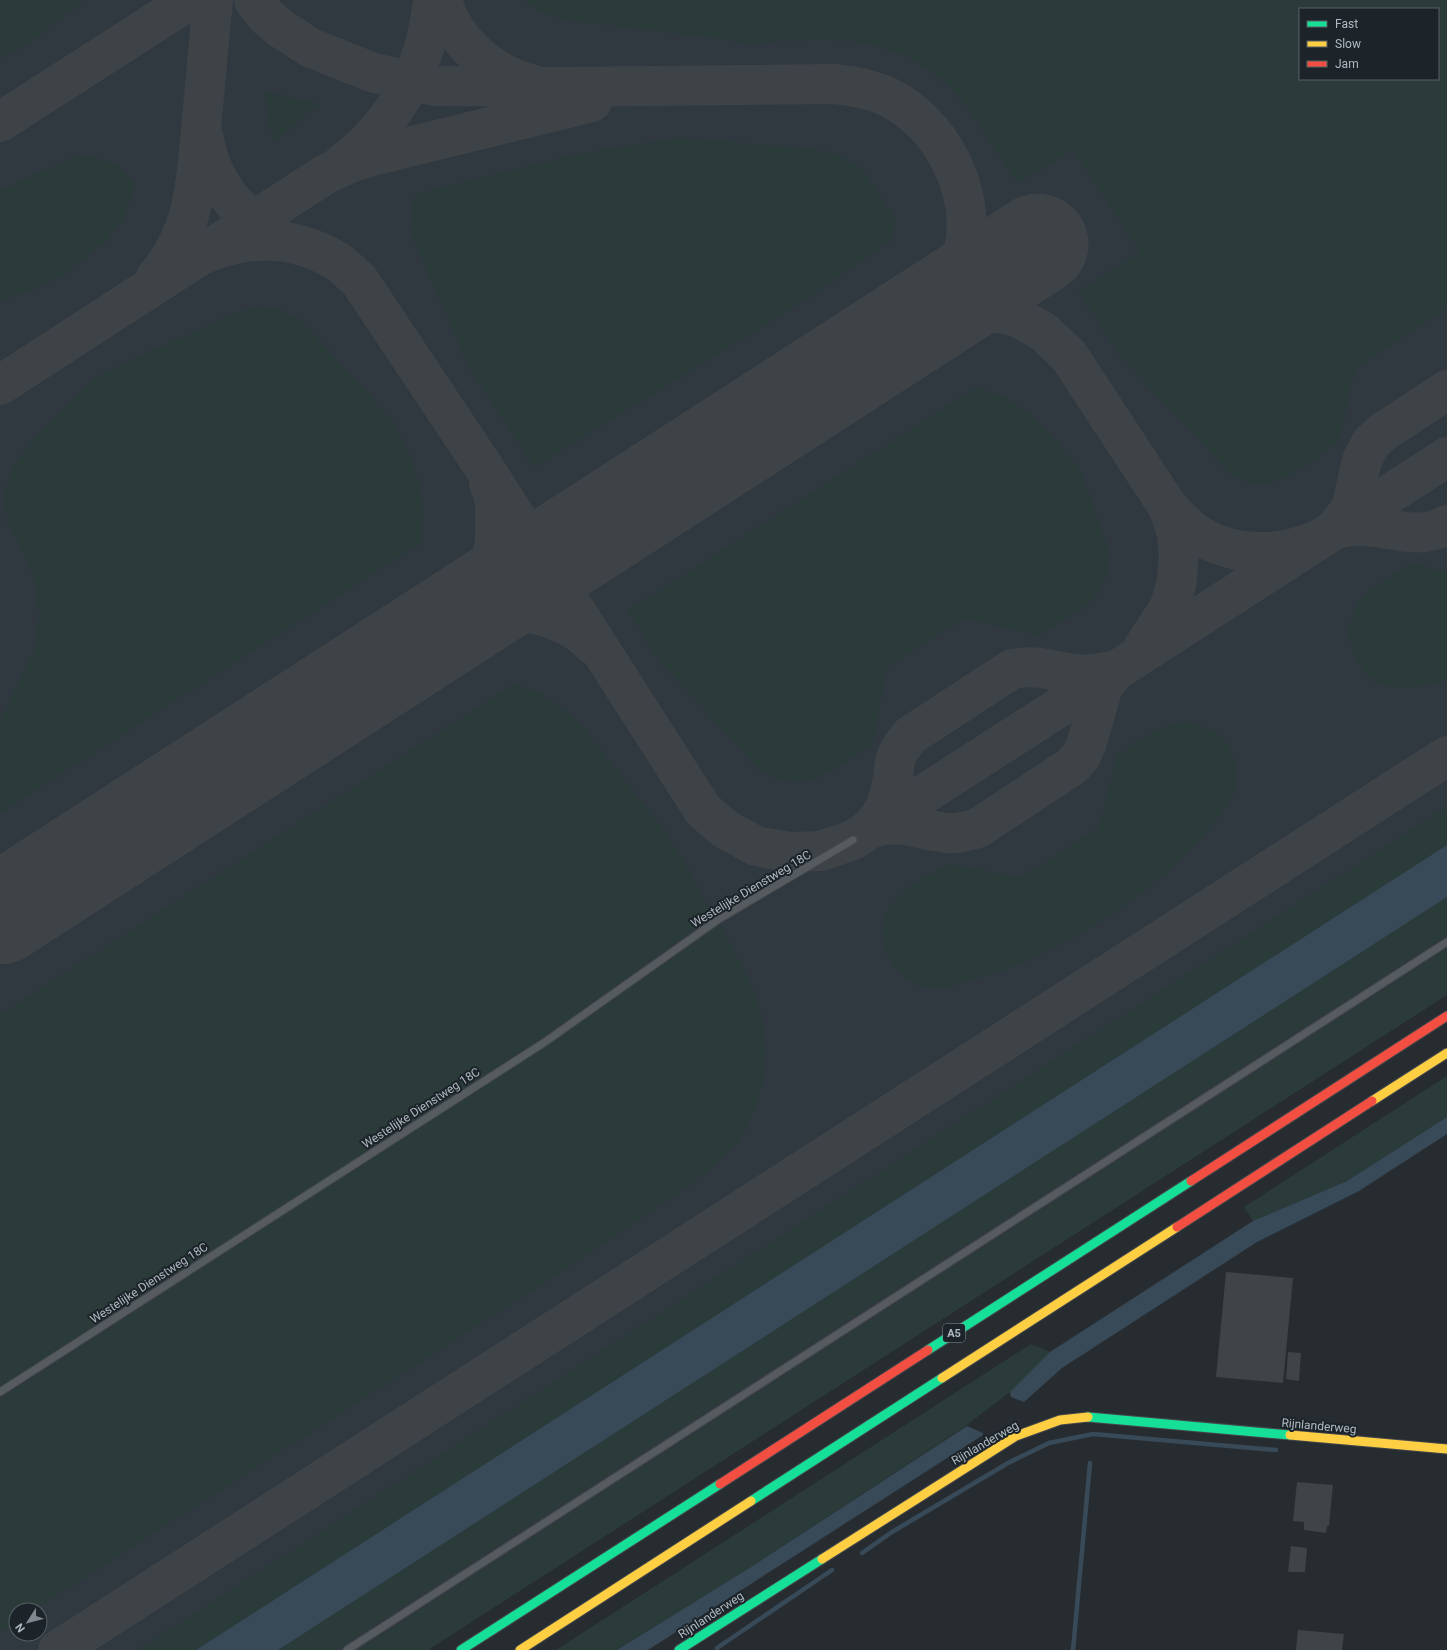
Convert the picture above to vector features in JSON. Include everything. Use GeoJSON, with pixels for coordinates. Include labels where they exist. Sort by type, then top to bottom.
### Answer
{"type":"FeatureCollection","features":[{"type":"Feature","properties":{"kind":"main road","name":"A5"},"geometry":{"type":"LineString","coordinates":[[461,1650],[1447,1016]]}},
{"type":"Feature","properties":{"kind":"main road","name":"A5"},"geometry":{"type":"LineString","coordinates":[[520,1650],[1447,1052]]}},
{"type":"Feature","properties":{"kind":"main road","name":"Rijnlanderweg"},"geometry":{"type":"LineString","coordinates":[[679,1650],[1016,1436],[1060,1420],[1091,1417],[1447,1449]]}},
{"type":"Feature","properties":{"kind":"lane","name":"Westelijke Dienstweg 18C"},"geometry":{"type":"LineString","coordinates":[[0,1392],[545,1042],[719,918],[853,840]]}},
{"type":"Feature","properties":{"kind":"lane"},"geometry":{"type":"LineString","coordinates":[[346,1650],[1447,942]]}},
{"type":"Feature","properties":{"kind":"shaded area"},"geometry":{"type":"Polygon","coordinates":[[[0,0],[1447,0],[1447,952],[364,1650],[0,1650],[0,0]]]}},
{"type":"Feature","properties":{"kind":"shaded area"},"geometry":{"type":"Polygon","coordinates":[[[0,0],[85,0],[22,48],[0,58],[0,0]]]}},
{"type":"Feature","properties":{"kind":"shaded area"},"geometry":{"type":"Polygon","coordinates":[[[524,0],[1447,0],[1447,309],[1355,368],[1339,441],[1310,463],[1288,476],[1266,483],[1251,483],[1233,476],[1122,358],[1079,292],[1140,252],[1073,150],[1017,183],[970,111],[952,89],[927,68],[883,47],[867,43],[835,40],[736,41],[581,22],[556,17],[534,8],[524,0]]]}},
{"type":"Feature","properties":{"kind":"shaded area"},"geometry":{"type":"Polygon","coordinates":[[[265,92],[318,104],[273,143],[265,92]]]}},
{"type":"Feature","properties":{"kind":"shaded area"},"geometry":{"type":"Polygon","coordinates":[[[680,138],[801,148],[835,153],[862,169],[896,221],[892,239],[805,300],[534,467],[470,368],[411,234],[415,194],[579,154],[680,138]]]}},
{"type":"Feature","properties":{"kind":"shaded area"},"geometry":{"type":"Polygon","coordinates":[[[83,156],[100,159],[119,167],[135,184],[124,219],[105,242],[59,278],[0,302],[0,191],[67,160],[83,156]]]}},
{"type":"Feature","properties":{"kind":"shaded area"},"geometry":{"type":"Polygon","coordinates":[[[261,307],[277,309],[302,322],[391,419],[414,465],[423,508],[422,542],[0,813],[0,721],[34,652],[39,616],[36,585],[22,548],[7,521],[5,494],[13,467],[32,442],[99,375],[238,312],[261,307]]]}},
{"type":"Feature","properties":{"kind":"shaded area"},"geometry":{"type":"Polygon","coordinates":[[[977,387],[998,394],[1021,408],[1037,421],[1078,466],[1108,547],[1108,565],[1105,579],[1098,592],[1089,602],[1066,619],[1038,635],[964,618],[886,668],[873,743],[845,762],[817,777],[802,781],[788,781],[773,777],[757,767],[659,660],[628,611],[977,387]]]}},
{"type":"Feature","properties":{"kind":"shaded area"},"geometry":{"type":"Polygon","coordinates":[[[1412,564],[1447,572],[1447,679],[1416,686],[1390,687],[1374,679],[1365,672],[1358,662],[1353,652],[1350,640],[1350,628],[1352,617],[1362,599],[1382,582],[1412,564]]]}},
{"type":"Feature","properties":{"kind":"shaded area"},"geometry":{"type":"Polygon","coordinates":[[[513,685],[539,693],[579,723],[667,834],[714,915],[545,1036],[0,1393],[0,1015],[513,685]]]}},
{"type":"Feature","properties":{"kind":"shaded area"},"geometry":{"type":"Polygon","coordinates":[[[1188,722],[1209,729],[1218,734],[1225,741],[1234,758],[1236,780],[1232,796],[1216,820],[1194,846],[1168,871],[1107,917],[1074,937],[1041,954],[1008,968],[959,984],[930,987],[905,977],[896,967],[884,944],[883,931],[885,918],[891,905],[902,893],[949,864],[1020,878],[1099,828],[1117,756],[1150,733],[1177,723],[1188,722]]]}},
{"type":"Feature","properties":{"kind":"shaded area"},"geometry":{"type":"Polygon","coordinates":[[[1447,807],[1447,845],[196,1650],[138,1650],[1447,807]]]}},
{"type":"Feature","properties":{"kind":"shaded area"},"geometry":{"type":"Polygon","coordinates":[[[1447,897],[1447,935],[335,1650],[278,1650],[1447,897]]]}},
{"type":"Feature","properties":{"kind":"shaded area"},"geometry":{"type":"Polygon","coordinates":[[[720,925],[750,982],[762,1020],[765,1058],[759,1096],[743,1133],[735,1145],[715,1165],[692,1183],[570,1266],[46,1602],[8,1602],[8,1626],[0,1632],[0,1399],[557,1039],[720,925]]]}},
{"type":"Feature","properties":{"kind":"shaded area"},"geometry":{"type":"Polygon","coordinates":[[[1447,949],[1447,995],[428,1650],[358,1650],[1447,949]]]}},
{"type":"Feature","properties":{"kind":"shaded area"},"geometry":{"type":"Polygon","coordinates":[[[1447,1076],[1447,1117],[1347,1181],[1253,1221],[1244,1207],[1447,1076]]]}},
{"type":"Feature","properties":{"kind":"shaded area"},"geometry":{"type":"Polygon","coordinates":[[[1031,1344],[1050,1352],[1010,1392],[964,1427],[751,1567],[617,1650],[556,1650],[1031,1344]]]}},
{"type":"Feature","properties":{"kind":"water"},"geometry":{"type":"Polygon","coordinates":[[[1447,845],[1447,897],[278,1650],[196,1650],[1447,845]]]}},
{"type":"Feature","properties":{"kind":"water"},"geometry":{"type":"Polygon","coordinates":[[[1447,1117],[1447,1134],[1359,1191],[1257,1242],[1062,1368],[1024,1402],[1011,1397],[1010,1392],[1050,1352],[1253,1221],[1347,1181],[1447,1117]]]}},
{"type":"Feature","properties":{"kind":"water"},"geometry":{"type":"Polygon","coordinates":[[[967,1426],[983,1433],[983,1435],[648,1650],[617,1650],[751,1567],[967,1426]]]}},
{"type":"Feature","properties":{"kind":"building"},"geometry":{"type":"Polygon","coordinates":[[[1226,1272],[1293,1278],[1283,1383],[1216,1377],[1226,1272]]]}},
{"type":"Feature","properties":{"kind":"building"},"geometry":{"type":"Polygon","coordinates":[[[1288,1352],[1301,1353],[1299,1381],[1286,1379],[1288,1352]]]}},
{"type":"Feature","properties":{"kind":"building"},"geometry":{"type":"Polygon","coordinates":[[[1297,1482],[1333,1485],[1329,1526],[1327,1526],[1326,1533],[1304,1530],[1304,1522],[1293,1521],[1297,1482]]]}},
{"type":"Feature","properties":{"kind":"building"},"geometry":{"type":"Polygon","coordinates":[[[1291,1546],[1307,1548],[1305,1572],[1288,1572],[1291,1546]]]}},
{"type":"Feature","properties":{"kind":"building"},"geometry":{"type":"Polygon","coordinates":[[[1298,1630],[1344,1634],[1342,1650],[1296,1650],[1298,1630]]]}},
{"type":"Feature","properties":{"kind":"waterway"},"geometry":{"type":"LineString","coordinates":[[862,1553],[892,1532],[1008,1463],[1049,1443],[1093,1434],[1276,1450]]}},
{"type":"Feature","properties":{"kind":"waterway"},"geometry":{"type":"LineString","coordinates":[[1073,1650],[1090,1463]]}},
{"type":"Feature","properties":{"kind":"waterway"},"geometry":{"type":"LineString","coordinates":[[717,1648],[832,1570]]}},
{"type":"Feature","properties":{"kind":"taxiway"},"geometry":{"type":"LineString","coordinates":[[0,122],[190,0]]}},
{"type":"Feature","properties":{"kind":"taxiway"},"geometry":{"type":"LineString","coordinates":[[156,277],[170,259],[180,240],[192,202],[196,182],[213,0]]}},
{"type":"Feature","properties":{"kind":"taxiway"},"geometry":{"type":"LineString","coordinates":[[254,0],[266,16],[280,28],[311,48],[374,73],[435,86],[555,87],[834,84],[863,88],[890,98],[908,109],[939,141],[959,180],[964,201],[966,223],[965,244],[959,265],[948,285],[921,320]]}},
{"type":"Feature","properties":{"kind":"taxiway"},"geometry":{"type":"LineString","coordinates":[[343,163],[370,139],[382,125],[403,95],[412,79],[425,45],[434,0]]}},
{"type":"Feature","properties":{"kind":"taxiway"},"geometry":{"type":"LineString","coordinates":[[442,0],[447,15],[455,29],[464,42],[476,54],[488,64],[502,72],[531,84]]}},
{"type":"Feature","properties":{"kind":"taxiway"},"geometry":{"type":"LineString","coordinates":[[0,385],[326,174],[350,163],[376,155],[592,102]]}},
{"type":"Feature","properties":{"kind":"taxiway"},"geometry":{"type":"LineString","coordinates":[[204,139],[213,169],[228,195],[249,217],[261,227],[275,235]]}},
{"type":"Feature","properties":{"kind":"taxiway"},"geometry":{"type":"LineString","coordinates":[[193,259],[211,251],[246,242],[282,242],[300,245],[318,251],[338,262],[359,280],[483,466],[703,810],[725,829],[756,846],[789,852],[821,851],[853,840],[1320,539]]}},
{"type":"Feature","properties":{"kind":"taxiway"},"geometry":{"type":"LineString","coordinates":[[921,320],[950,311],[980,310],[1015,316],[1044,332],[1069,356],[1168,507],[1177,534],[1179,557],[1176,586],[1169,608],[1143,648]]}},
{"type":"Feature","properties":{"kind":"taxiway"},"geometry":{"type":"LineString","coordinates":[[1334,530],[1351,509],[1362,460],[1371,443],[1383,432],[1447,390]]}},
{"type":"Feature","properties":{"kind":"taxiway"},"geometry":{"type":"LineString","coordinates":[[1168,507],[1194,532],[1209,541],[1224,547],[1240,550],[1273,552],[1305,545],[1320,539],[1447,457]]}},
{"type":"Feature","properties":{"kind":"taxiway"},"geometry":{"type":"LineString","coordinates":[[443,627],[466,604],[486,574],[495,544],[495,501],[489,483]]}},
{"type":"Feature","properties":{"kind":"taxiway"},"geometry":{"type":"LineString","coordinates":[[1334,530],[1348,526],[1362,526],[1419,533],[1433,531],[1447,525]]}},
{"type":"Feature","properties":{"kind":"taxiway"},"geometry":{"type":"LineString","coordinates":[[440,630],[473,614],[488,611],[520,611],[537,614],[568,626],[582,635],[593,645]]}},
{"type":"Feature","properties":{"kind":"taxiway"},"geometry":{"type":"LineString","coordinates":[[869,829],[879,818],[886,805],[890,792],[896,758],[900,749],[911,735],[1012,669],[1030,667],[1086,675],[1116,670]]}},
{"type":"Feature","properties":{"kind":"taxiway"},"geometry":{"type":"LineString","coordinates":[[869,829],[880,826],[899,825],[951,833],[978,828],[1072,766],[1081,756],[1087,742],[1103,686],[1116,670]]}},
{"type":"Feature","properties":{"kind":"taxiway"},"geometry":{"type":"LineString","coordinates":[[58,1650],[1447,756]]}},
{"type":"Feature","properties":{"kind":"runway"},"geometry":{"type":"LineString","coordinates":[[0,914],[1038,244]]}},
{"type":"Feature","properties":{"kind":"traffic: fast"},"geometry":{"type":"LineString","coordinates":[[928,1350],[1191,1181]]}},
{"type":"Feature","properties":{"kind":"traffic: fast"},"geometry":{"type":"LineString","coordinates":[[751,1501],[942,1378]]}},
{"type":"Feature","properties":{"kind":"traffic: fast"},"geometry":{"type":"LineString","coordinates":[[1088,1417],[1290,1435]]}},
{"type":"Feature","properties":{"kind":"traffic: fast"},"geometry":{"type":"LineString","coordinates":[[461,1650],[720,1484]]}},
{"type":"Feature","properties":{"kind":"traffic: fast"},"geometry":{"type":"LineString","coordinates":[[679,1650],[822,1559]]}},
{"type":"Feature","properties":{"kind":"traffic: slow"},"geometry":{"type":"LineString","coordinates":[[1372,1101],[1447,1053]]}},
{"type":"Feature","properties":{"kind":"traffic: slow"},"geometry":{"type":"LineString","coordinates":[[942,1378],[1177,1227]]}},
{"type":"Feature","properties":{"kind":"traffic: slow"},"geometry":{"type":"LineString","coordinates":[[822,1559],[1016,1436],[1060,1420],[1088,1417]]}},
{"type":"Feature","properties":{"kind":"traffic: slow"},"geometry":{"type":"LineString","coordinates":[[1290,1435],[1447,1449]]}},
{"type":"Feature","properties":{"kind":"traffic: slow"},"geometry":{"type":"LineString","coordinates":[[520,1650],[751,1501]]}},
{"type":"Feature","properties":{"kind":"traffic: jam"},"geometry":{"type":"LineString","coordinates":[[1191,1181],[1447,1016]]}},
{"type":"Feature","properties":{"kind":"traffic: jam"},"geometry":{"type":"LineString","coordinates":[[1177,1227],[1372,1101]]}},
{"type":"Feature","properties":{"kind":"traffic: jam"},"geometry":{"type":"LineString","coordinates":[[720,1484],[928,1350]]}}]}
